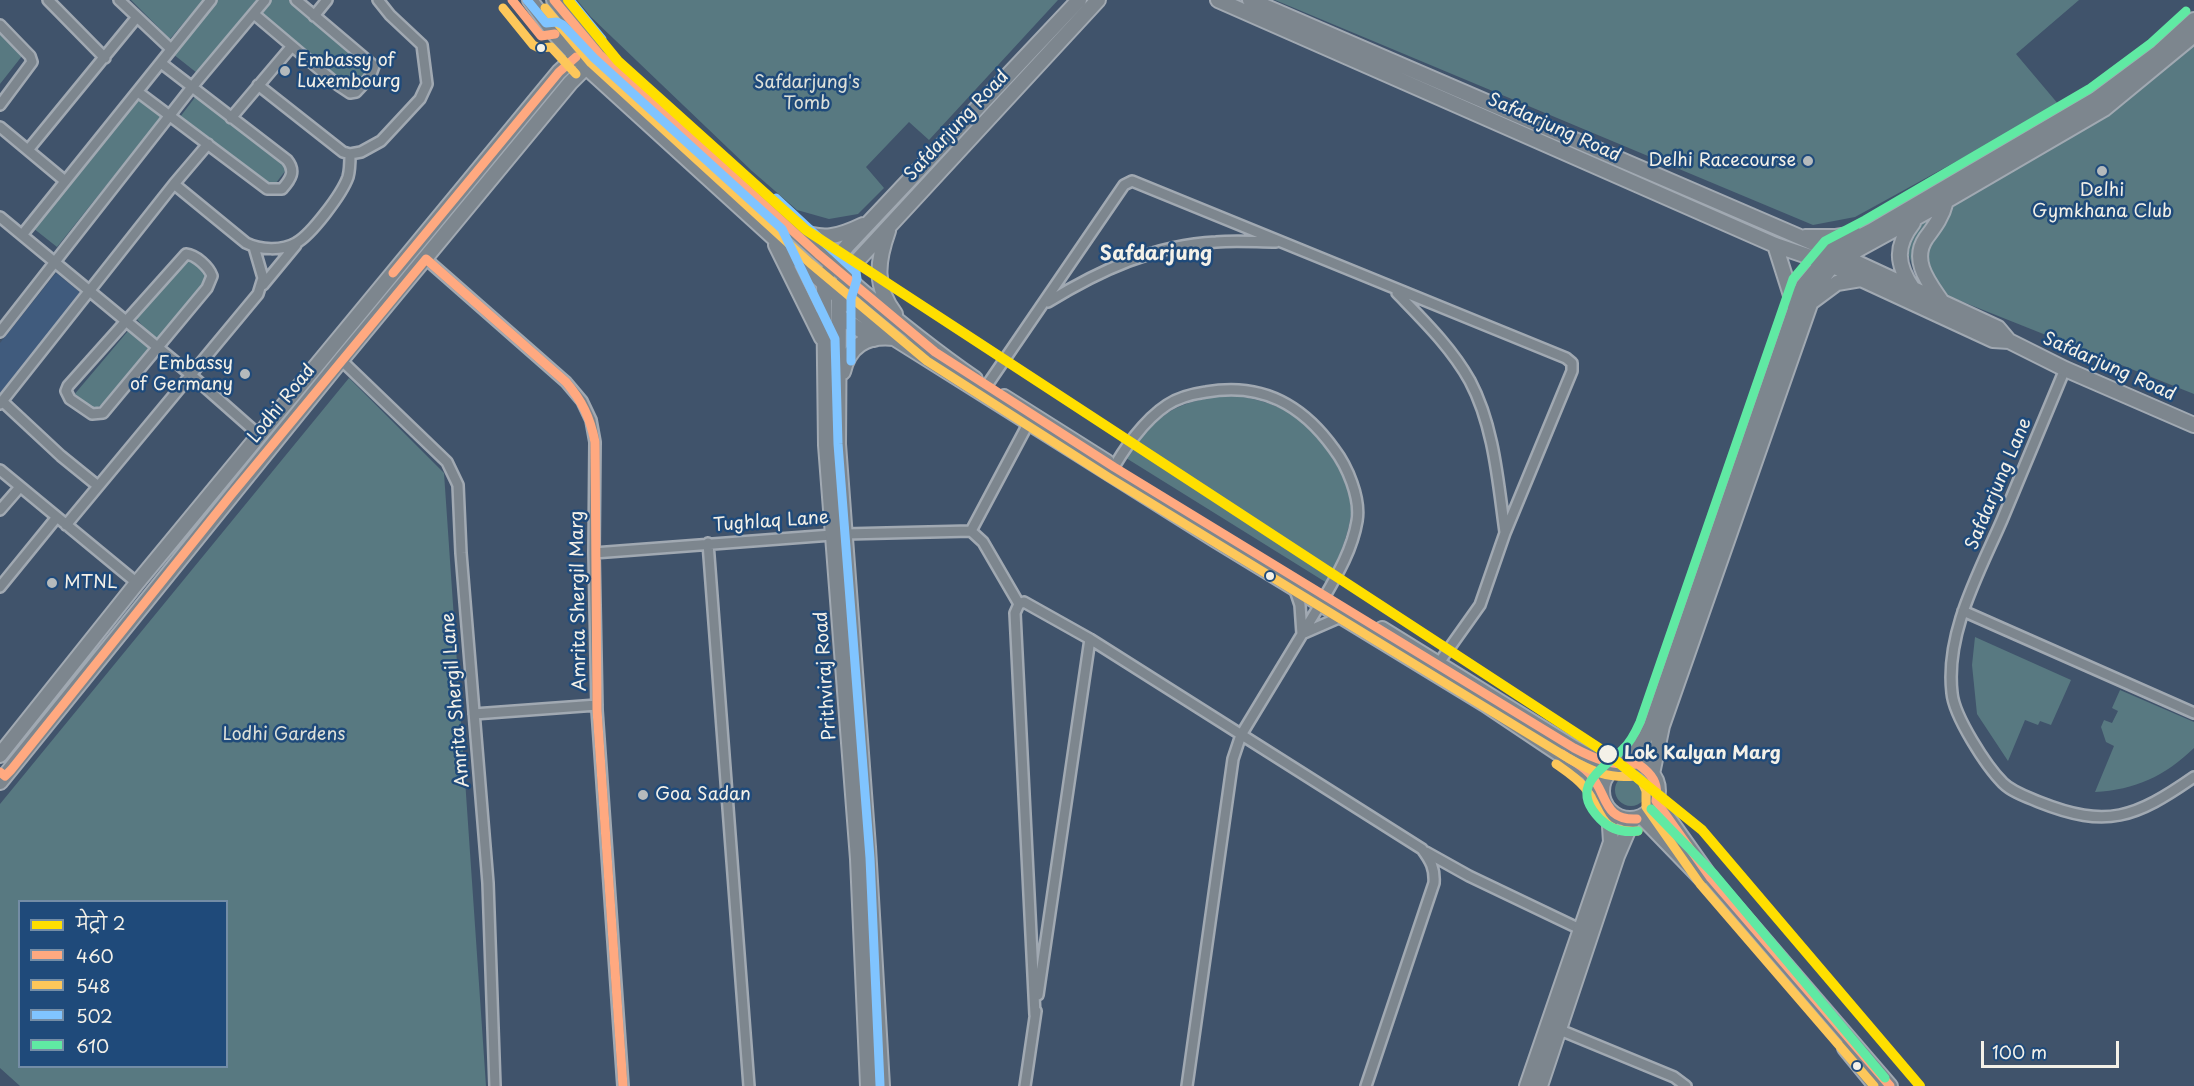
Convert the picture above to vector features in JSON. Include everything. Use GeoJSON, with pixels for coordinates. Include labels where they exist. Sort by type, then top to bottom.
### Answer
{"type":"FeatureCollection","features":[{"type":"Feature","properties":{"kind":"main road"},"geometry":{"type":"LineString","coordinates":[[530,0],[581,62],[839,297],[894,338],[983,390],[1323,599],[1574,748],[1600,762],[1621,765],[1638,764],[1652,774]]}},
{"type":"Feature","properties":{"kind":"main road"},"geometry":{"type":"LineString","coordinates":[[554,0],[595,49],[831,265],[904,327],[1028,424],[1112,470],[1294,587],[1323,599],[1343,616],[1436,667],[1588,773],[1601,791],[1609,811],[1612,854],[1560,1030],[1540,1086]]}},
{"type":"Feature","properties":{"kind":"main road","name":"Safdarjung Road"},"geometry":{"type":"LineString","coordinates":[[831,265],[1079,0]]}},
{"type":"Feature","properties":{"kind":"main road","name":"Safdarjung Road"},"geometry":{"type":"LineString","coordinates":[[845,277],[1098,0]]}},
{"type":"Feature","properties":{"kind":"main road","name":"Safdarjung Road"},"geometry":{"type":"LineString","coordinates":[[1218,0],[1775,244],[1861,279],[1993,340],[2009,341],[2065,369],[2194,425]]}},
{"type":"Feature","properties":{"kind":"main road","name":"Safdarjung Road"},"geometry":{"type":"LineString","coordinates":[[1250,0],[1838,254],[1998,328],[2009,341]]}},
{"type":"Feature","properties":{"kind":"main road"},"geometry":{"type":"LineString","coordinates":[[1527,1086],[1582,930],[1612,854],[1638,818],[1656,801],[1658,790],[1652,774],[1662,726],[1794,331],[1796,308],[1803,286],[1838,254],[1871,231],[2096,99],[2159,52],[2194,20]]}},
{"type":"Feature","properties":{"kind":"main road"},"geometry":{"type":"LineString","coordinates":[[1838,254],[1946,201],[2104,109],[2194,35]]}},
{"type":"Feature","properties":{"kind":"main road","name":"Lodhi Road"},"geometry":{"type":"LineString","coordinates":[[0,782],[341,360],[426,259],[581,62],[595,49]]}},
{"type":"Feature","properties":{"kind":"main road","name":"Lodhi Road"},"geometry":{"type":"LineString","coordinates":[[0,755],[258,435],[559,72],[581,62]]}},
{"type":"Feature","properties":{"kind":"main road"},"geometry":{"type":"LineString","coordinates":[[937,151],[949,162]]}},
{"type":"Feature","properties":{"kind":"main road"},"geometry":{"type":"LineString","coordinates":[[1942,302],[1926,278],[1921,265],[1920,252],[1924,241],[1940,219],[1946,201]]}},
{"type":"Feature","properties":{"kind":"main road"},"geometry":{"type":"LineString","coordinates":[[1914,290],[1905,278],[1898,256],[1899,246],[1905,234],[1918,216]]}},
{"type":"Feature","properties":{"kind":"main road"},"geometry":{"type":"LineString","coordinates":[[789,227],[808,235],[827,238],[848,233],[871,221]]}},
{"type":"Feature","properties":{"kind":"main road"},"geometry":{"type":"LineString","coordinates":[[890,226],[880,253],[878,277],[886,303],[904,327]]}},
{"type":"Feature","properties":{"kind":"main road"},"geometry":{"type":"LineString","coordinates":[[1800,237],[1836,237],[1871,231]]}},
{"type":"Feature","properties":{"kind":"main road"},"geometry":{"type":"LineString","coordinates":[[773,237],[824,342]]}},
{"type":"Feature","properties":{"kind":"main road"},"geometry":{"type":"LineString","coordinates":[[1775,244],[1796,308]]}},
{"type":"Feature","properties":{"kind":"main road"},"geometry":{"type":"LineString","coordinates":[[1601,791],[1607,774],[1621,765],[1645,738],[1652,726],[1794,331],[1810,303],[1826,264]]}},
{"type":"Feature","properties":{"kind":"main road","name":"Prithviraj Road"},"geometry":{"type":"LineString","coordinates":[[831,265],[825,282],[826,445],[839,534],[868,847],[882,1086]]}},
{"type":"Feature","properties":{"kind":"main road","name":"Prithviraj Road"},"geometry":{"type":"LineString","coordinates":[[845,277],[839,297],[839,534],[858,859],[868,1086]]}},
{"type":"Feature","properties":{"kind":"main road"},"geometry":{"type":"LineString","coordinates":[[1810,303],[1838,283],[1861,279]]}},
{"type":"Feature","properties":{"kind":"main road"},"geometry":{"type":"LineString","coordinates":[[839,316],[874,339]]}},
{"type":"Feature","properties":{"kind":"main road"},"geometry":{"type":"LineString","coordinates":[[840,384],[845,363],[853,348],[874,339],[894,338]]}},
{"type":"Feature","properties":{"kind":"main road"},"geometry":{"type":"LineString","coordinates":[[1656,801],[1710,878],[1890,1086]]}},
{"type":"Feature","properties":{"kind":"main road"},"geometry":{"type":"LineString","coordinates":[[1609,811],[1621,818],[1638,818],[1704,882],[1876,1086]]}},
{"type":"Feature","properties":{"kind":"street"},"geometry":{"type":"LineString","coordinates":[[48,0],[105,58]]}},
{"type":"Feature","properties":{"kind":"street"},"geometry":{"type":"LineString","coordinates":[[119,0],[171,50]]}},
{"type":"Feature","properties":{"kind":"street"},"geometry":{"type":"LineString","coordinates":[[22,235],[211,0]]}},
{"type":"Feature","properties":{"kind":"street"},"geometry":{"type":"LineString","coordinates":[[0,332],[56,264],[192,87],[266,0]]}},
{"type":"Feature","properties":{"kind":"street"},"geometry":{"type":"LineString","coordinates":[[254,14],[350,93],[360,89],[370,77],[374,66],[296,0]]}},
{"type":"Feature","properties":{"kind":"street"},"geometry":{"type":"LineString","coordinates":[[314,16],[327,0]]}},
{"type":"Feature","properties":{"kind":"street"},"geometry":{"type":"LineString","coordinates":[[258,85],[311,128],[350,154],[361,152],[381,141],[420,99],[427,84],[423,45],[390,15],[378,0]]}},
{"type":"Feature","properties":{"kind":"street"},"geometry":{"type":"LineString","coordinates":[[28,150],[137,17]]}},
{"type":"Feature","properties":{"kind":"street"},"geometry":{"type":"LineString","coordinates":[[0,25],[30,56],[32,62],[0,105]]}},
{"type":"Feature","properties":{"kind":"street"},"geometry":{"type":"LineString","coordinates":[[231,118],[292,46]]}},
{"type":"Feature","properties":{"kind":"street"},"geometry":{"type":"LineString","coordinates":[[138,92],[267,189],[282,189],[289,182],[293,174],[292,166],[287,160],[161,63]]}},
{"type":"Feature","properties":{"kind":"street"},"geometry":{"type":"LineString","coordinates":[[0,127],[65,181]]}},
{"type":"Feature","properties":{"kind":"street"},"geometry":{"type":"LineString","coordinates":[[98,486],[60,456],[1,403],[208,144]]}},
{"type":"Feature","properties":{"kind":"street"},"geometry":{"type":"LineString","coordinates":[[66,525],[341,190],[350,169],[350,154]]}},
{"type":"Feature","properties":{"kind":"street"},"geometry":{"type":"LineString","coordinates":[[983,390],[1128,182],[1136,181],[1393,289],[1566,358],[1572,363],[1572,371],[1505,533],[1480,605],[1436,667]]}},
{"type":"Feature","properties":{"kind":"street"},"geometry":{"type":"LineString","coordinates":[[174,184],[238,238],[254,247],[285,247],[297,243]]}},
{"type":"Feature","properties":{"kind":"street"},"geometry":{"type":"LineString","coordinates":[[0,217],[190,374],[258,435]]}},
{"type":"Feature","properties":{"kind":"street"},"geometry":{"type":"LineString","coordinates":[[1044,305],[1116,265],[1154,252],[1217,242],[1282,242]]}},
{"type":"Feature","properties":{"kind":"street"},"geometry":{"type":"LineString","coordinates":[[254,247],[262,270],[262,286]]}},
{"type":"Feature","properties":{"kind":"street"},"geometry":{"type":"LineString","coordinates":[[186,254],[194,256],[210,271],[211,282],[157,348],[103,413],[92,414],[70,399],[66,391],[68,386],[181,257],[186,254]]}},
{"type":"Feature","properties":{"kind":"street","name":"Amrita Shergil Marg"},"geometry":{"type":"LineString","coordinates":[[426,259],[566,382],[582,401],[591,420],[596,442],[594,553],[597,705],[623,1086]]}},
{"type":"Feature","properties":{"kind":"street"},"geometry":{"type":"LineString","coordinates":[[1393,289],[1436,333],[1470,382],[1483,411],[1492,447],[1505,533]]}},
{"type":"Feature","properties":{"kind":"street","name":"Amrita Shergil Lane"},"geometry":{"type":"LineString","coordinates":[[341,360],[447,462],[456,477],[488,883],[495,1086]]}},
{"type":"Feature","properties":{"kind":"street","name":"Safdarjung Lane"},"geometry":{"type":"LineString","coordinates":[[2065,369],[1963,611],[1952,658],[1952,694],[1970,738],[2004,784],[2024,796],[2071,814],[2106,819],[2130,813],[2152,803],[2194,777]]}},
{"type":"Feature","properties":{"kind":"street"},"geometry":{"type":"LineString","coordinates":[[1112,470],[1150,419],[1168,404],[1186,396],[1227,388],[1256,391],[1281,400],[1304,416],[1325,437],[1343,462],[1353,490],[1358,518],[1349,551],[1323,599],[1241,735],[1233,759],[1187,1086]]}},
{"type":"Feature","properties":{"kind":"street"},"geometry":{"type":"LineString","coordinates":[[1019,604],[983,542],[971,531],[1028,424]]}},
{"type":"Feature","properties":{"kind":"street"},"geometry":{"type":"LineString","coordinates":[[0,470],[138,583]]}},
{"type":"Feature","properties":{"kind":"street"},"geometry":{"type":"LineString","coordinates":[[0,510],[20,487]]}},
{"type":"Feature","properties":{"kind":"street"},"geometry":{"type":"LineString","coordinates":[[0,587],[57,518]]}},
{"type":"Feature","properties":{"kind":"street","name":"Tughlaq Lane"},"geometry":{"type":"LineString","coordinates":[[594,553],[839,534],[971,531]]}},
{"type":"Feature","properties":{"kind":"street"},"geometry":{"type":"LineString","coordinates":[[708,543],[749,1086]]}},
{"type":"Feature","properties":{"kind":"street"},"geometry":{"type":"LineString","coordinates":[[0,572],[11,573]]}},
{"type":"Feature","properties":{"kind":"street"},"geometry":{"type":"LineString","coordinates":[[1294,587],[1300,605],[1302,634]]}},
{"type":"Feature","properties":{"kind":"street"},"geometry":{"type":"LineString","coordinates":[[1019,604],[1029,604],[1090,639],[1422,849],[1469,876],[1582,930]]}},
{"type":"Feature","properties":{"kind":"street"},"geometry":{"type":"LineString","coordinates":[[1019,604],[1015,613],[1035,1015]]}},
{"type":"Feature","properties":{"kind":"street"},"geometry":{"type":"LineString","coordinates":[[1963,611],[2194,713]]}},
{"type":"Feature","properties":{"kind":"street"},"geometry":{"type":"LineString","coordinates":[[1302,634],[1343,616]]}},
{"type":"Feature","properties":{"kind":"street"},"geometry":{"type":"LineString","coordinates":[[1025,1086],[1090,639]]}},
{"type":"Feature","properties":{"kind":"street"},"geometry":{"type":"LineString","coordinates":[[474,714],[597,705]]}},
{"type":"Feature","properties":{"kind":"street"},"geometry":{"type":"LineString","coordinates":[[1366,1086],[1434,884],[1431,860],[1422,849]]}},
{"type":"Feature","properties":{"kind":"street"},"geometry":{"type":"LineString","coordinates":[[1560,1030],[1674,1077],[1686,1086]]}},
{"type":"Feature","properties":{"kind":"shaded area"},"geometry":{"type":"Polygon","coordinates":[[[56,273],[81,293],[0,393],[0,343],[56,273]]]}},
{"type":"Feature","properties":{"kind":"green space"},"geometry":{"type":"Polygon","coordinates":[[[131,0],[203,0],[170,39],[131,0]]]}},
{"type":"Feature","properties":{"kind":"green space"},"geometry":{"type":"Polygon","coordinates":[[[217,0],[256,0],[197,73],[173,54],[217,0]]]}},
{"type":"Feature","properties":{"kind":"green space"},"geometry":{"type":"Polygon","coordinates":[[[271,0],[291,0],[366,60],[370,65],[361,82],[351,90],[258,14],[271,0]]]}},
{"type":"Feature","properties":{"kind":"green space","name":"Safdarjung's Tomb"},"geometry":{"type":"Polygon","coordinates":[[[577,0],[1058,0],[929,140],[909,122],[866,167],[884,188],[858,214],[829,219],[797,210],[752,171],[591,17],[577,0]]]}},
{"type":"Feature","properties":{"kind":"green space","name":"Delhi Racecourse"},"geometry":{"type":"Polygon","coordinates":[[[1275,0],[2079,0],[2016,54],[2059,105],[1855,217],[1813,225],[1275,0]]]}},
{"type":"Feature","properties":{"kind":"green space"},"geometry":{"type":"Polygon","coordinates":[[[0,33],[22,56],[0,84],[0,33]]]}},
{"type":"Feature","properties":{"kind":"green space","name":"Delhi Gymkhana Club"},"geometry":{"type":"Polygon","coordinates":[[[2194,44],[2194,394],[1938,292],[1915,273],[1907,250],[1919,223],[2102,119],[2194,44]]]}},
{"type":"Feature","properties":{"kind":"green space"},"geometry":{"type":"Polygon","coordinates":[[[196,96],[278,158],[286,170],[272,188],[180,117],[196,96]]]}},
{"type":"Feature","properties":{"kind":"green space"},"geometry":{"type":"Polygon","coordinates":[[[137,97],[161,117],[57,247],[33,228],[137,97]]]}},
{"type":"Feature","properties":{"kind":"green space"},"geometry":{"type":"Polygon","coordinates":[[[187,261],[200,266],[208,279],[157,341],[136,318],[180,265],[187,261]]]}},
{"type":"Feature","properties":{"kind":"green space"},"geometry":{"type":"Polygon","coordinates":[[[128,331],[132,331],[149,347],[146,355],[111,397],[93,411],[73,396],[128,331]]]}},
{"type":"Feature","properties":{"kind":"green space","name":"Lodhi Gardens"},"geometry":{"type":"Polygon","coordinates":[[[349,378],[444,473],[486,1086],[20,1086],[0,1068],[0,804],[349,378]]]}},
{"type":"Feature","properties":{"kind":"green space"},"geometry":{"type":"Polygon","coordinates":[[[1230,395],[1262,401],[1291,414],[1323,444],[1340,472],[1350,501],[1350,523],[1327,583],[1126,458],[1148,430],[1169,412],[1194,401],[1230,395]]]}},
{"type":"Feature","properties":{"kind":"green space"},"geometry":{"type":"Polygon","coordinates":[[[1975,637],[2071,680],[2051,725],[2040,721],[2038,725],[2025,720],[2008,761],[1977,714],[1972,665],[1975,637]]]}},
{"type":"Feature","properties":{"kind":"green space"},"geometry":{"type":"Polygon","coordinates":[[[2120,690],[2194,722],[2194,748],[2172,766],[2149,780],[2110,791],[2095,792],[2114,746],[2106,742],[2101,727],[2104,720],[2112,723],[2118,711],[2112,708],[2120,690]]]}},
{"type":"Feature","properties":{"kind":"green space"},"geometry":{"type":"Polygon","coordinates":[[[1631,774],[1642,779],[1647,790],[1642,801],[1631,806],[1620,801],[1615,790],[1620,779],[1631,774]]]}},
{"type":"Feature","properties":{"kind":"metro line","name":"2"},"geometry":{"type":"LineString","coordinates":[[568,0],[618,61],[806,230],[1608,754],[1702,830],[1920,1086]]}},
{"type":"Feature","properties":{"kind":"transit line","name":"460"},"geometry":{"type":"LineString","coordinates":[[512,0],[541,36],[555,34]]}},
{"type":"Feature","properties":{"kind":"transit line","name":"502"},"geometry":{"type":"LineString","coordinates":[[527,0],[546,23],[557,22],[563,25],[594,58],[782,229],[835,339],[838,444],[870,858],[880,1085]]}},
{"type":"Feature","properties":{"kind":"transit line","name":"460"},"geometry":{"type":"LineString","coordinates":[[554,0],[599,54],[818,254],[935,352],[1114,467],[1574,748],[1605,761],[1638,764],[1643,768],[1651,775],[1655,784],[1656,801],[1710,877],[1890,1086]]}},
{"type":"Feature","properties":{"kind":"transit line","name":"502"},"geometry":{"type":"LineString","coordinates":[[570,0],[602,39]]}},
{"type":"Feature","properties":{"kind":"transit line","name":"548"},"geometry":{"type":"LineString","coordinates":[[503,8],[533,45],[539,48],[551,47],[576,74]]}},
{"type":"Feature","properties":{"kind":"transit line","name":"548"},"geometry":{"type":"LineString","coordinates":[[545,8],[591,63],[810,263],[927,361],[1108,477],[1568,758],[1600,773],[1625,777],[1635,776],[1642,782],[1646,791],[1646,807],[1700,884],[1874,1086]]}},
{"type":"Feature","properties":{"kind":"transit line","name":"610"},"geometry":{"type":"LineString","coordinates":[[1638,831],[1618,830],[1604,823],[1591,807],[1587,797],[1588,788],[1599,771],[1628,743],[1640,722],[1793,279],[1825,241],[2089,89],[2151,43],[2186,11]]}},
{"type":"Feature","properties":{"kind":"transit line","name":"460"},"geometry":{"type":"LineString","coordinates":[[393,273],[559,72],[576,57]]}},
{"type":"Feature","properties":{"kind":"transit line","name":"502"},"geometry":{"type":"LineString","coordinates":[[776,198],[856,272],[857,279],[851,299],[851,361]]}},
{"type":"Feature","properties":{"kind":"transit line","name":"460"},"geometry":{"type":"LineString","coordinates":[[0,772],[5,776],[11,770],[231,495],[426,259],[566,382],[585,410],[593,433],[595,442],[597,710],[623,1086]]}},
{"type":"Feature","properties":{"kind":"transit line","name":"460"},"geometry":{"type":"LineString","coordinates":[[1562,754],[1589,773],[1611,811],[1626,818],[1637,819]]}},
{"type":"Feature","properties":{"kind":"transit line","name":"548"},"geometry":{"type":"LineString","coordinates":[[1556,764],[1585,788],[1608,825],[1615,829],[1638,831]]}},
{"type":"Feature","properties":{"kind":"transit line","name":"610"},"geometry":{"type":"LineString","coordinates":[[1651,809],[1714,874],[1885,1078]]}},
{"type":"Feature","properties":{"kind":"place","name":"Embassy of Luxembourg"},"geometry":{"type":"Point","coordinates":[285,71]}},
{"type":"Feature","properties":{"kind":"place","name":"Delhi Racecourse"},"geometry":{"type":"Point","coordinates":[1808,161]}},
{"type":"Feature","properties":{"kind":"place","name":"Delhi Gymkhana Club"},"geometry":{"type":"Point","coordinates":[2102,171]}},
{"type":"Feature","properties":{"kind":"place","name":"Embassy of Germany"},"geometry":{"type":"Point","coordinates":[245,374]}},
{"type":"Feature","properties":{"kind":"place","name":"MTNL"},"geometry":{"type":"Point","coordinates":[52,583]}},
{"type":"Feature","properties":{"kind":"place","name":"Lok Kalyan Marg"},"geometry":{"type":"Point","coordinates":[1608,754]}},
{"type":"Feature","properties":{"kind":"place","name":"Goa Sadan"},"geometry":{"type":"Point","coordinates":[643,795]}},
{"type":"Feature","properties":{"kind":"district","name":"Safdarjung"},"geometry":{"type":"Point","coordinates":[1156,254]}}]}
